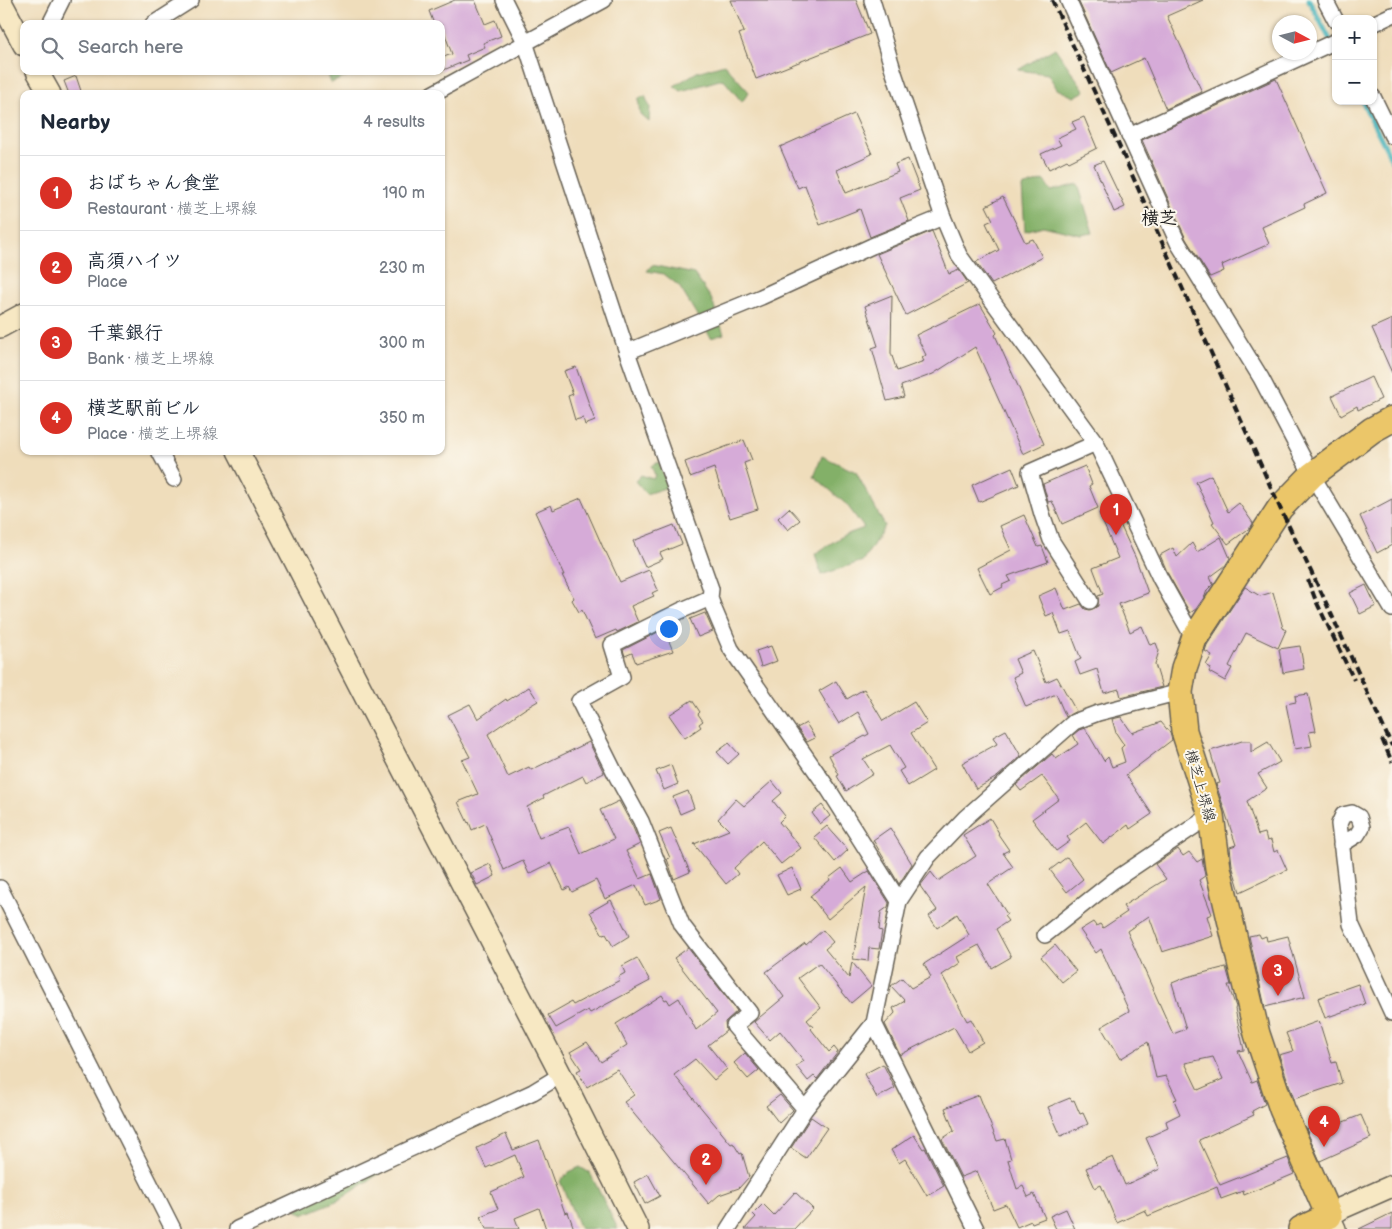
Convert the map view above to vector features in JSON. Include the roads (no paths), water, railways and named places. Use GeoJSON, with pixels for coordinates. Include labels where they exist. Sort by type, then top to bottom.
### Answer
{"type":"FeatureCollection","features":[{"type":"Feature","properties":{"kind":"main road","name":"横芝上堺線"},"geometry":{"type":"LineString","coordinates":[[1332,1223],[1282,1109],[1257,1034],[1218,868],[1211,815],[1184,731],[1180,692],[1184,668],[1194,639],[1280,508],[1312,475],[1372,430],[1392,419]]}},
{"type":"Feature","properties":{"kind":"main road"},"geometry":{"type":"LineString","coordinates":[[1301,1229],[1332,1223]]}},
{"type":"Feature","properties":{"kind":"street"},"geometry":{"type":"LineString","coordinates":[[0,0],[20,38]]}},
{"type":"Feature","properties":{"kind":"street"},"geometry":{"type":"LineString","coordinates":[[52,20],[62,0]]}},
{"type":"Feature","properties":{"kind":"street"},"geometry":{"type":"LineString","coordinates":[[159,20],[191,0]]}},
{"type":"Feature","properties":{"kind":"street"},"geometry":{"type":"LineString","coordinates":[[504,0],[526,42],[627,352],[711,589],[710,598],[731,649],[829,790],[899,901]]}},
{"type":"Feature","properties":{"kind":"street"},"geometry":{"type":"LineString","coordinates":[[439,90],[604,0]]}},
{"type":"Feature","properties":{"kind":"street"},"geometry":{"type":"LineString","coordinates":[[872,0],[894,73],[943,217],[959,254],[1096,443],[1160,578],[1194,639]]}},
{"type":"Feature","properties":{"kind":"street"},"geometry":{"type":"LineString","coordinates":[[1068,0],[1178,243],[1261,378],[1312,475],[1392,609]]}},
{"type":"Feature","properties":{"kind":"street"},"geometry":{"type":"LineString","coordinates":[[1325,0],[1333,15]]}},
{"type":"Feature","properties":{"kind":"street"},"geometry":{"type":"LineString","coordinates":[[1377,22],[1392,15]]}},
{"type":"Feature","properties":{"kind":"street"},"geometry":{"type":"LineString","coordinates":[[1129,136],[1329,44]]}},
{"type":"Feature","properties":{"kind":"street"},"geometry":{"type":"LineString","coordinates":[[40,75],[48,90]]}},
{"type":"Feature","properties":{"kind":"street"},"geometry":{"type":"LineString","coordinates":[[1377,105],[1392,136]]}},
{"type":"Feature","properties":{"kind":"street"},"geometry":{"type":"LineString","coordinates":[[627,352],[761,297],[872,246],[943,217]]}},
{"type":"Feature","properties":{"kind":"street"},"geometry":{"type":"LineString","coordinates":[[0,327],[20,316]]}},
{"type":"Feature","properties":{"kind":"street"},"geometry":{"type":"LineString","coordinates":[[1090,601],[1052,540],[1042,514],[1030,472],[1096,443]]}},
{"type":"Feature","properties":{"kind":"street"},"geometry":{"type":"LineString","coordinates":[[161,455],[174,479]]}},
{"type":"Feature","properties":{"kind":"street"},"geometry":{"type":"LineString","coordinates":[[240,455],[561,1074],[638,1229]]}},
{"type":"Feature","properties":{"kind":"street"},"geometry":{"type":"LineString","coordinates":[[710,598],[612,644],[622,677],[579,701],[616,777],[641,821],[682,925],[750,1013],[734,1026],[805,1109]]}},
{"type":"Feature","properties":{"kind":"street"},"geometry":{"type":"LineString","coordinates":[[728,1229],[805,1109],[874,1023],[899,901],[928,857],[965,818],[1074,722],[1098,713],[1180,692]]}},
{"type":"Feature","properties":{"kind":"street"},"geometry":{"type":"LineString","coordinates":[[1045,935],[1114,881],[1211,815]]}},
{"type":"Feature","properties":{"kind":"street"},"geometry":{"type":"LineString","coordinates":[[1341,845],[1352,924],[1392,1013]]}},
{"type":"Feature","properties":{"kind":"street"},"geometry":{"type":"LineString","coordinates":[[2,895],[173,1229]]}},
{"type":"Feature","properties":{"kind":"street"},"geometry":{"type":"LineString","coordinates":[[874,1023],[976,1229]]}},
{"type":"Feature","properties":{"kind":"street"},"geometry":{"type":"LineString","coordinates":[[237,1229],[533,1092],[561,1074]]}},
{"type":"Feature","properties":{"kind":"street"},"geometry":{"type":"LineString","coordinates":[[1332,1223],[1342,1208],[1392,1186]]}},
{"type":"Feature","properties":{"kind":"waterway"},"geometry":{"type":"LineString","coordinates":[[1309,0],[1332,43]]}},
{"type":"Feature","properties":{"kind":"waterway"},"geometry":{"type":"LineString","coordinates":[[1364,105],[1392,160]]}},
{"type":"Feature","properties":{"kind":"railway"},"geometry":{"type":"LineString","coordinates":[[1052,0],[1117,141],[1280,508],[1392,746]]}},
{"type":"Feature","properties":{"kind":"railway"},"geometry":{"type":"LineString","coordinates":[[1308,580],[1316,601],[1354,680]]}},
{"type":"Feature","properties":{"kind":"railway"},"geometry":{"type":"LineString","coordinates":[[1382,739],[1392,762]]}},
{"type":"Feature","properties":{"kind":"place","name":"おばちゃん食堂"},"geometry":{"type":"Point","coordinates":[1116,535]}},
{"type":"Feature","properties":{"kind":"place","name":"千葉銀行"},"geometry":{"type":"Point","coordinates":[1278,996]}},
{"type":"Feature","properties":{"kind":"place","name":"横芝駅前ビル"},"geometry":{"type":"Point","coordinates":[1324,1147]}},
{"type":"Feature","properties":{"kind":"place","name":"高須ハイツ"},"geometry":{"type":"Point","coordinates":[706,1185]}},
{"type":"Feature","properties":{"kind":"district","name":"横芝"},"geometry":{"type":"Point","coordinates":[1159,218]}}]}
